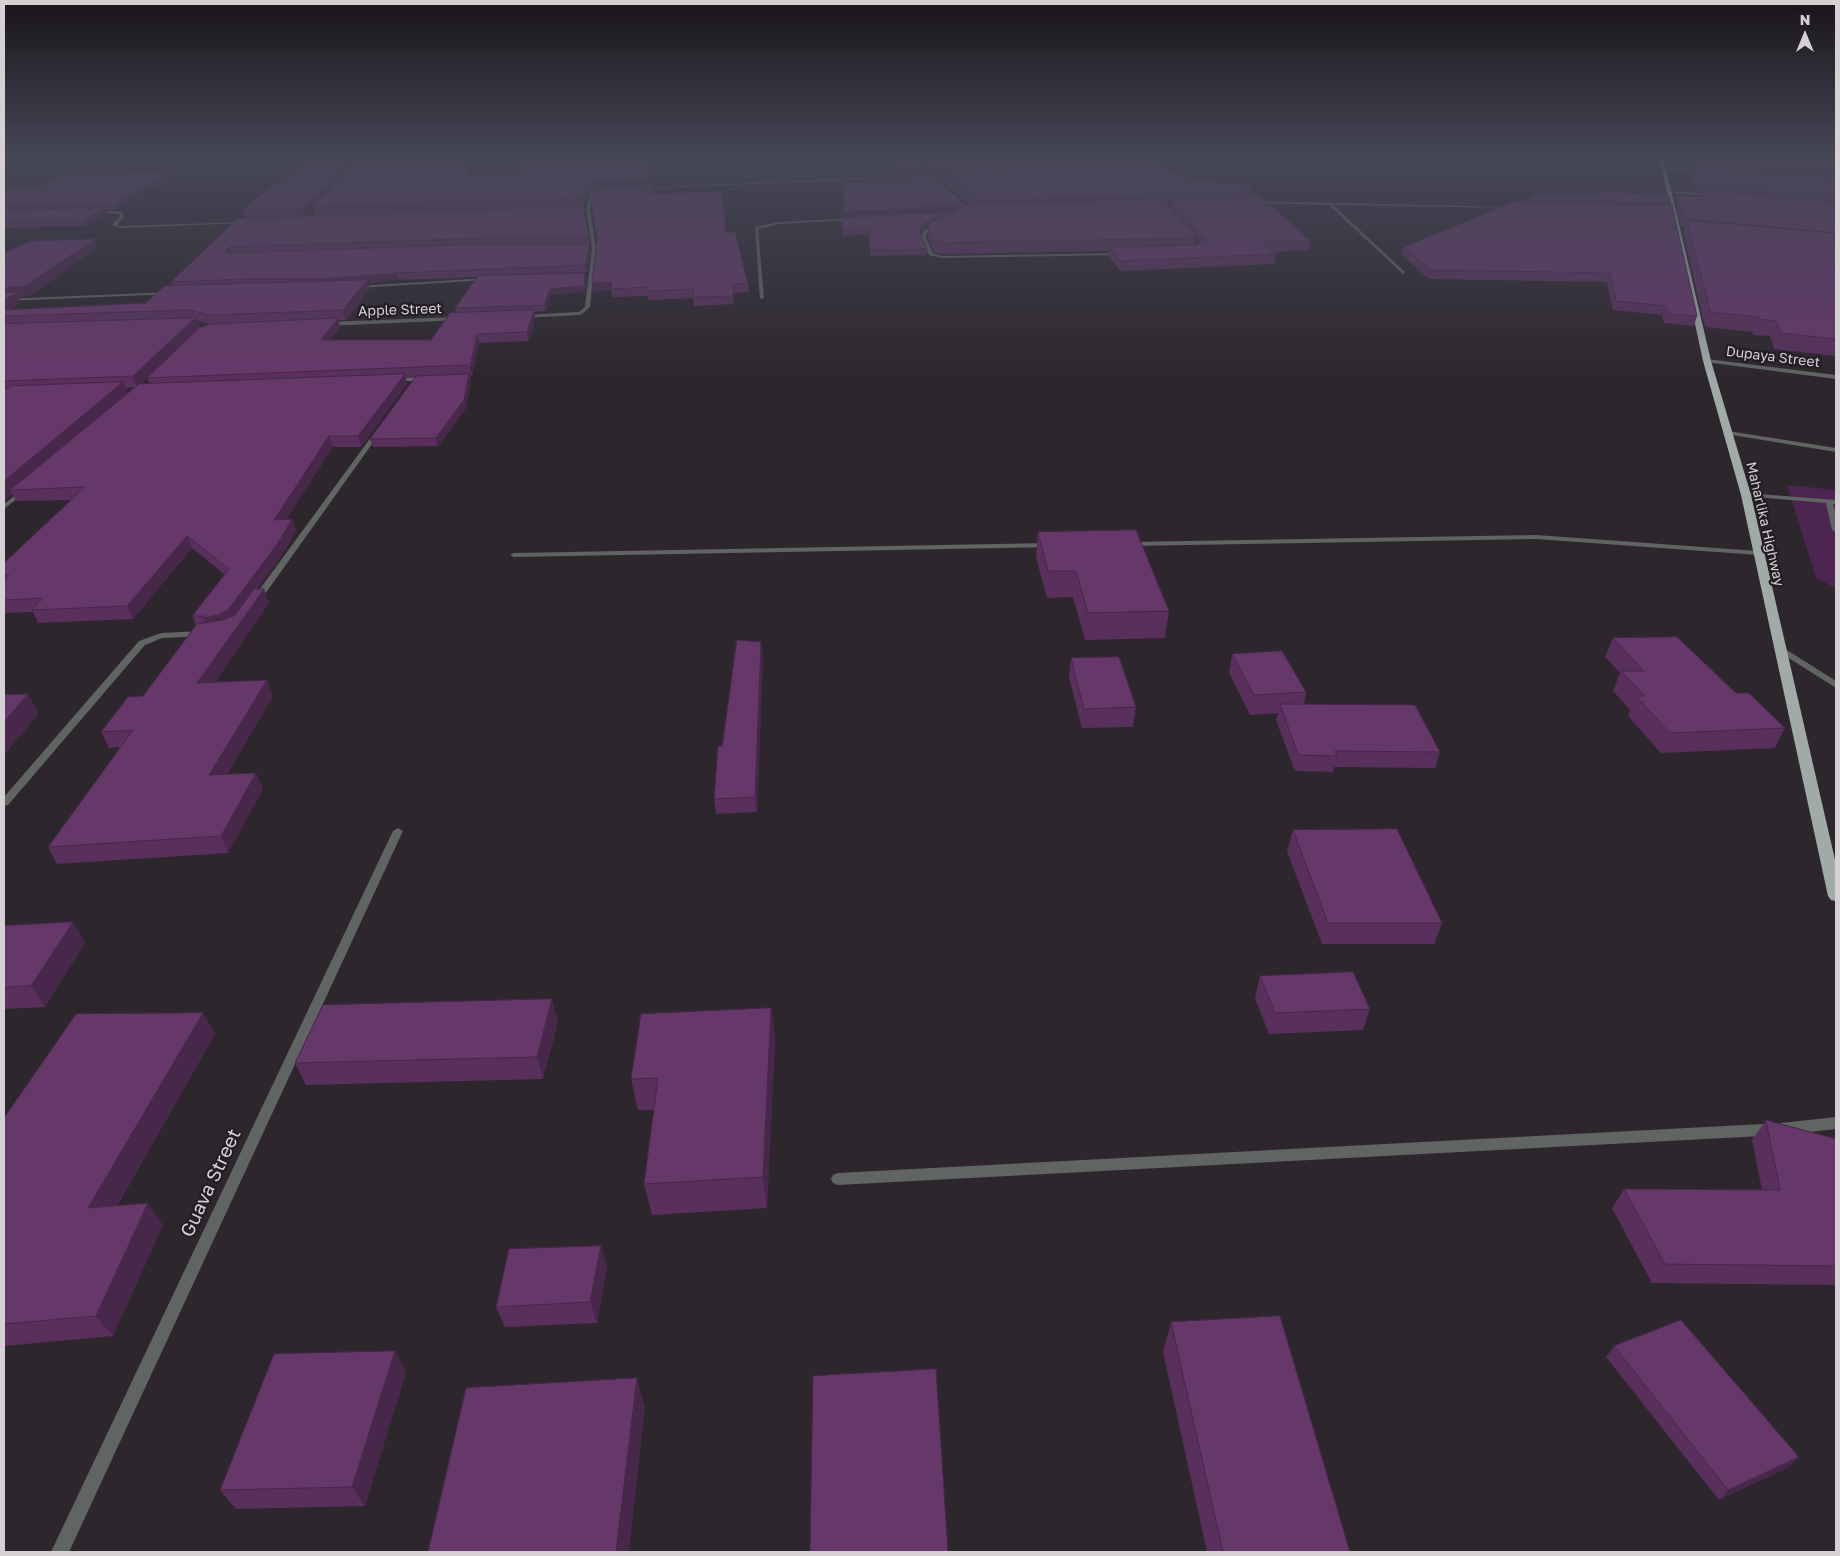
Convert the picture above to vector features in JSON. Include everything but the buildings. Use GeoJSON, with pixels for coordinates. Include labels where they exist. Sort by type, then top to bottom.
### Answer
{"type":"FeatureCollection","features":[{"type":"Feature","properties":{"kind":"highway","name":"Maharlika Highway"},"geometry":{"type":"LineString","coordinates":[[1684,233],[1707,361],[1746,495],[1836,896]]}},
{"type":"Feature","properties":{"kind":"street"},"geometry":{"type":"LineString","coordinates":[[518,317],[581,312],[587,307],[594,248],[592,233]]}},
{"type":"Feature","properties":{"kind":"street"},"geometry":{"type":"LineString","coordinates":[[756,233],[762,298]]}},
{"type":"Feature","properties":{"kind":"street"},"geometry":{"type":"LineString","coordinates":[[925,233],[924,238],[931,254],[941,257],[1126,254]]}},
{"type":"Feature","properties":{"kind":"street"},"geometry":{"type":"LineString","coordinates":[[1360,233],[1403,273]]}},
{"type":"Feature","properties":{"kind":"street"},"geometry":{"type":"LineString","coordinates":[[584,248],[594,248]]}},
{"type":"Feature","properties":{"kind":"street"},"geometry":{"type":"LineString","coordinates":[[582,275],[591,275]]}},
{"type":"Feature","properties":{"kind":"street"},"geometry":{"type":"LineString","coordinates":[[346,288],[490,279]]}},
{"type":"Feature","properties":{"kind":"street"},"geometry":{"type":"LineString","coordinates":[[4,300],[173,293]]}},
{"type":"Feature","properties":{"kind":"street","name":"Apple Street"},"geometry":{"type":"LineString","coordinates":[[323,324],[469,319]]}},
{"type":"Feature","properties":{"kind":"street","name":"Dupaya Street"},"geometry":{"type":"LineString","coordinates":[[1707,361],[1836,377]]}},
{"type":"Feature","properties":{"kind":"street"},"geometry":{"type":"LineString","coordinates":[[385,381],[432,379]]}},
{"type":"Feature","properties":{"kind":"street"},"geometry":{"type":"LineString","coordinates":[[409,388],[415,380]]}},
{"type":"Feature","properties":{"kind":"street"},"geometry":{"type":"LineString","coordinates":[[251,607],[386,420]]}},
{"type":"Feature","properties":{"kind":"street"},"geometry":{"type":"LineString","coordinates":[[1728,433],[1836,450]]}},
{"type":"Feature","properties":{"kind":"street"},"geometry":{"type":"LineString","coordinates":[[4,507],[33,482]]}},
{"type":"Feature","properties":{"kind":"street"},"geometry":{"type":"LineString","coordinates":[[1746,495],[1833,502],[1836,530]]}},
{"type":"Feature","properties":{"kind":"street"},"geometry":{"type":"LineString","coordinates":[[1119,544],[1536,537],[1758,553]]}},
{"type":"Feature","properties":{"kind":"street"},"geometry":{"type":"LineString","coordinates":[[514,555],[1060,545]]}},
{"type":"Feature","properties":{"kind":"street"},"geometry":{"type":"LineString","coordinates":[[4,803],[142,643],[161,636],[212,634]]}},
{"type":"Feature","properties":{"kind":"street"},"geometry":{"type":"LineString","coordinates":[[1779,648],[1836,685]]}},
{"type":"Feature","properties":{"kind":"street","name":"Guava Street"},"geometry":{"type":"LineString","coordinates":[[60,1552],[398,831]]}},
{"type":"Feature","properties":{"kind":"street"},"geometry":{"type":"LineString","coordinates":[[838,1179],[1782,1129],[1836,1123]]}},
{"type":"Feature","properties":{"kind":"shaded area"},"geometry":{"type":"Polygon","coordinates":[[[1787,485],[1836,490],[1836,588],[1816,578],[1787,485]]]}}]}
